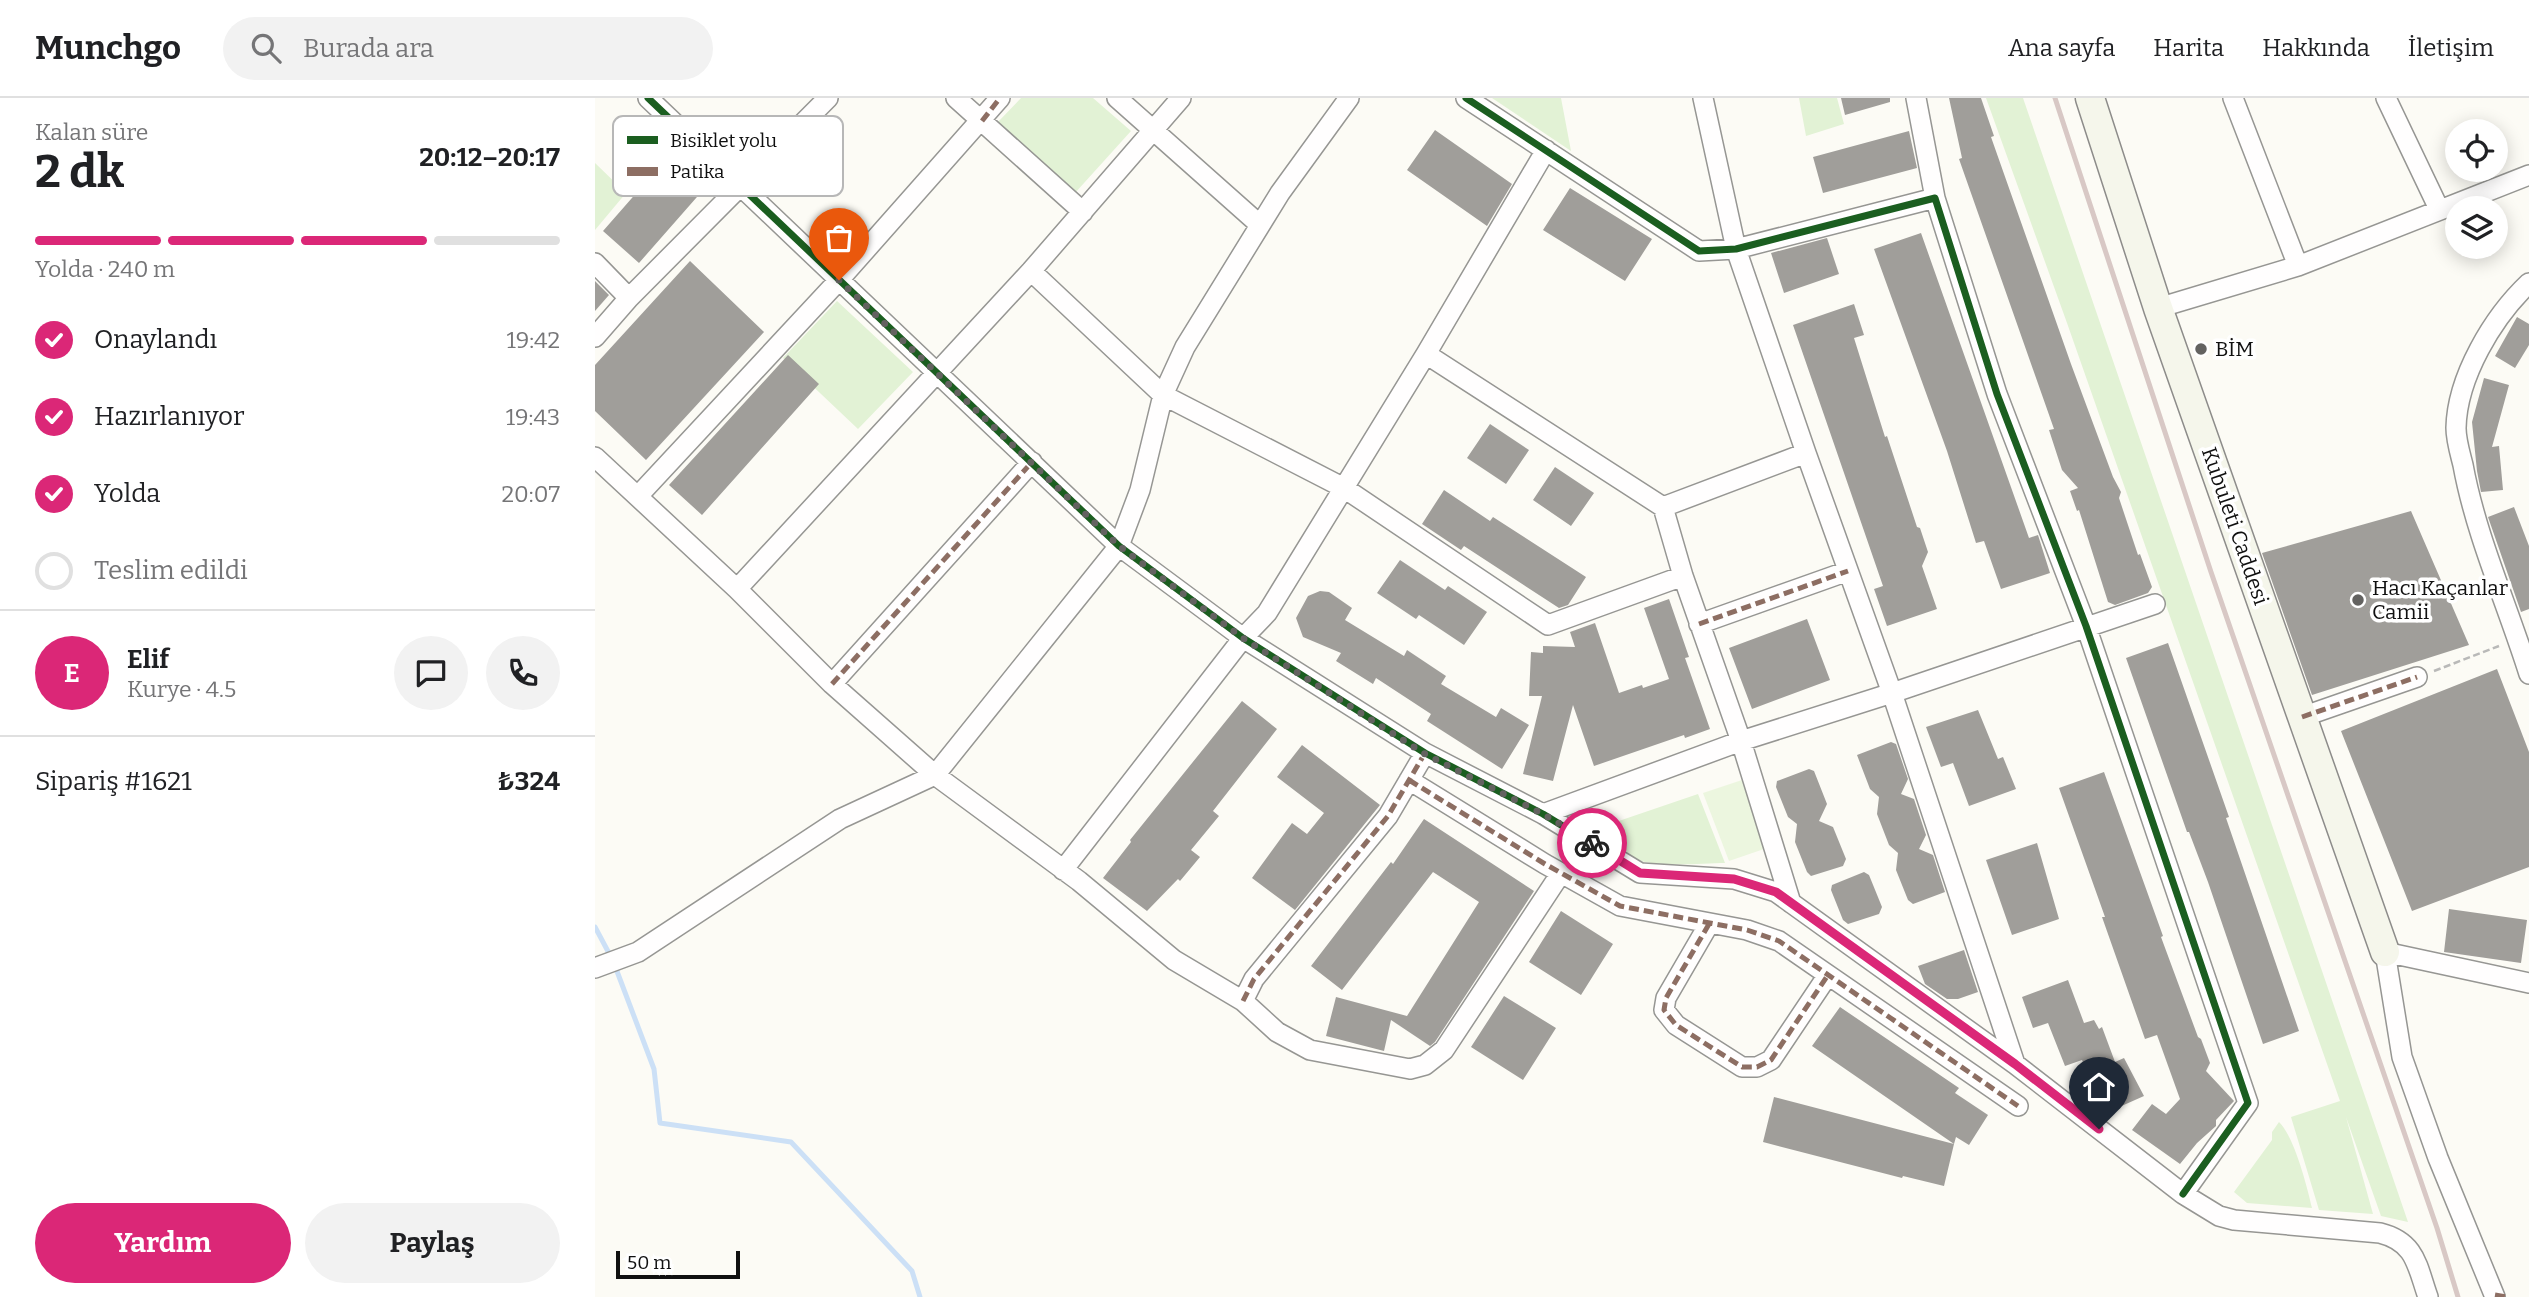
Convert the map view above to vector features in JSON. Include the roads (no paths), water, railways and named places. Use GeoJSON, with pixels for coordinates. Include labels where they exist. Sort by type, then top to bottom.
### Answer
{"type":"FeatureCollection","features":[{"type":"Feature","properties":{"kind":"street"},"geometry":{"type":"LineString","coordinates":[[648,98],[667,116]]}},
{"type":"Feature","properties":{"kind":"street"},"geometry":{"type":"LineString","coordinates":[[811,116],[828,98]]}},
{"type":"Feature","properties":{"kind":"street"},"geometry":{"type":"LineString","coordinates":[[956,98],[1083,212]]}},
{"type":"Feature","properties":{"kind":"street"},"geometry":{"type":"LineString","coordinates":[[638,496],[839,280],[1000,98]]}},
{"type":"Feature","properties":{"kind":"street"},"geometry":{"type":"LineString","coordinates":[[1117,98],[1260,225]]}},
{"type":"Feature","properties":{"kind":"street"},"geometry":{"type":"LineString","coordinates":[[737,589],[1031,271],[1181,98]]}},
{"type":"Feature","properties":{"kind":"street"},"geometry":{"type":"LineString","coordinates":[[595,968],[638,953],[840,819],[935,775],[1119,546],[1140,490],[1163,395],[1185,347],[1280,193],[1349,98]]}},
{"type":"Feature","properties":{"kind":"street"},"geometry":{"type":"LineString","coordinates":[[1466,98],[1699,251],[1736,249],[1935,198]]}},
{"type":"Feature","properties":{"kind":"street"},"geometry":{"type":"LineString","coordinates":[[1703,98],[1736,249],[1892,693],[2015,1064]]}},
{"type":"Feature","properties":{"kind":"street"},"geometry":{"type":"LineString","coordinates":[[1916,98],[1935,198],[1997,394],[2086,626],[2248,1103],[2183,1194]]}},
{"type":"Feature","properties":{"kind":"street","name":"Kubuleti Caddesi"},"geometry":{"type":"LineString","coordinates":[[2090,98],[2158,308],[2385,952]]}},
{"type":"Feature","properties":{"kind":"street"},"geometry":{"type":"LineString","coordinates":[[2233,98],[2298,266]]}},
{"type":"Feature","properties":{"kind":"street"},"geometry":{"type":"LineString","coordinates":[[2386,98],[2439,209]]}},
{"type":"Feature","properties":{"kind":"street"},"geometry":{"type":"LineString","coordinates":[[1063,870],[1243,638],[1266,613],[1426,354],[1546,150]]}},
{"type":"Feature","properties":{"kind":"street"},"geometry":{"type":"LineString","coordinates":[[2158,308],[2298,266],[2529,175]]}},
{"type":"Feature","properties":{"kind":"street"},"geometry":{"type":"LineString","coordinates":[[595,337],[629,298],[733,196]]}},
{"type":"Feature","properties":{"kind":"street"},"geometry":{"type":"LineString","coordinates":[[750,196],[1119,546],[1243,638],[1425,754],[1543,814],[1640,873],[1734,879],[1776,892],[2015,1064],[2183,1194],[2220,1216],[2234,1220],[2390,1236],[2411,1250],[2428,1297]]}},
{"type":"Feature","properties":{"kind":"street"},"geometry":{"type":"LineString","coordinates":[[595,263],[629,298]]}},
{"type":"Feature","properties":{"kind":"street"},"geometry":{"type":"LineString","coordinates":[[1031,271],[1163,395],[1344,488],[1548,625],[1683,576]]}},
{"type":"Feature","properties":{"kind":"street"},"geometry":{"type":"LineString","coordinates":[[2529,283],[2505,308],[2470,368],[2460,397],[2456,430],[2469,501],[2523,637],[2529,674]]}},
{"type":"Feature","properties":{"kind":"street"},"geometry":{"type":"LineString","coordinates":[[1426,354],[1663,507],[1683,576],[1741,741],[1791,902]]}},
{"type":"Feature","properties":{"kind":"street"},"geometry":{"type":"LineString","coordinates":[[1663,507],[1806,453]]}},
{"type":"Feature","properties":{"kind":"street"},"geometry":{"type":"LineString","coordinates":[[595,457],[737,589],[832,684],[935,775],[1063,870],[1174,960],[1243,1001],[1277,1032],[1310,1049],[1410,1069],[1425,1065],[1444,1050],[1561,873]]}},
{"type":"Feature","properties":{"kind":"street"},"geometry":{"type":"LineString","coordinates":[[832,684],[1032,463]]}},
{"type":"Feature","properties":{"kind":"street"},"geometry":{"type":"LineString","coordinates":[[1699,624],[1848,571]]}},
{"type":"Feature","properties":{"kind":"street"},"geometry":{"type":"LineString","coordinates":[[1543,814],[1741,741],[2155,604]]}},
{"type":"Feature","properties":{"kind":"street"},"geometry":{"type":"LineString","coordinates":[[2302,717],[2417,677]]}},
{"type":"Feature","properties":{"kind":"street"},"geometry":{"type":"LineString","coordinates":[[1243,1001],[1254,979],[1388,816],[1425,754]]}},
{"type":"Feature","properties":{"kind":"street"},"geometry":{"type":"LineString","coordinates":[[1409,780],[1620,906],[1747,930],[1779,941],[2018,1105]]}},
{"type":"Feature","properties":{"kind":"street"},"geometry":{"type":"LineString","coordinates":[[1709,924],[1666,998],[1664,1010],[1675,1025],[1742,1067],[1757,1067],[1771,1060],[1828,975]]}},
{"type":"Feature","properties":{"kind":"street"},"geometry":{"type":"LineString","coordinates":[[2495,1297],[2438,1158],[2402,1057],[2385,952],[2529,983]]}},
{"type":"Feature","properties":{"kind":"waterway"},"geometry":{"type":"LineString","coordinates":[[595,927],[611,957]]}},
{"type":"Feature","properties":{"kind":"waterway"},"geometry":{"type":"LineString","coordinates":[[615,966],[654,1069],[660,1123],[791,1142],[912,1271],[920,1297]]}},
{"type":"Feature","properties":{"kind":"railway"},"geometry":{"type":"LineString","coordinates":[[2055,98],[2211,572],[2437,1228],[2458,1297]]}},
{"type":"Feature","properties":{"kind":"place","name":"BİM"},"geometry":{"type":"Point","coordinates":[2201,349]}},
{"type":"Feature","properties":{"kind":"place","name":"Hacı Kaçanlar Camii"},"geometry":{"type":"Point","coordinates":[2358,600]}}]}
